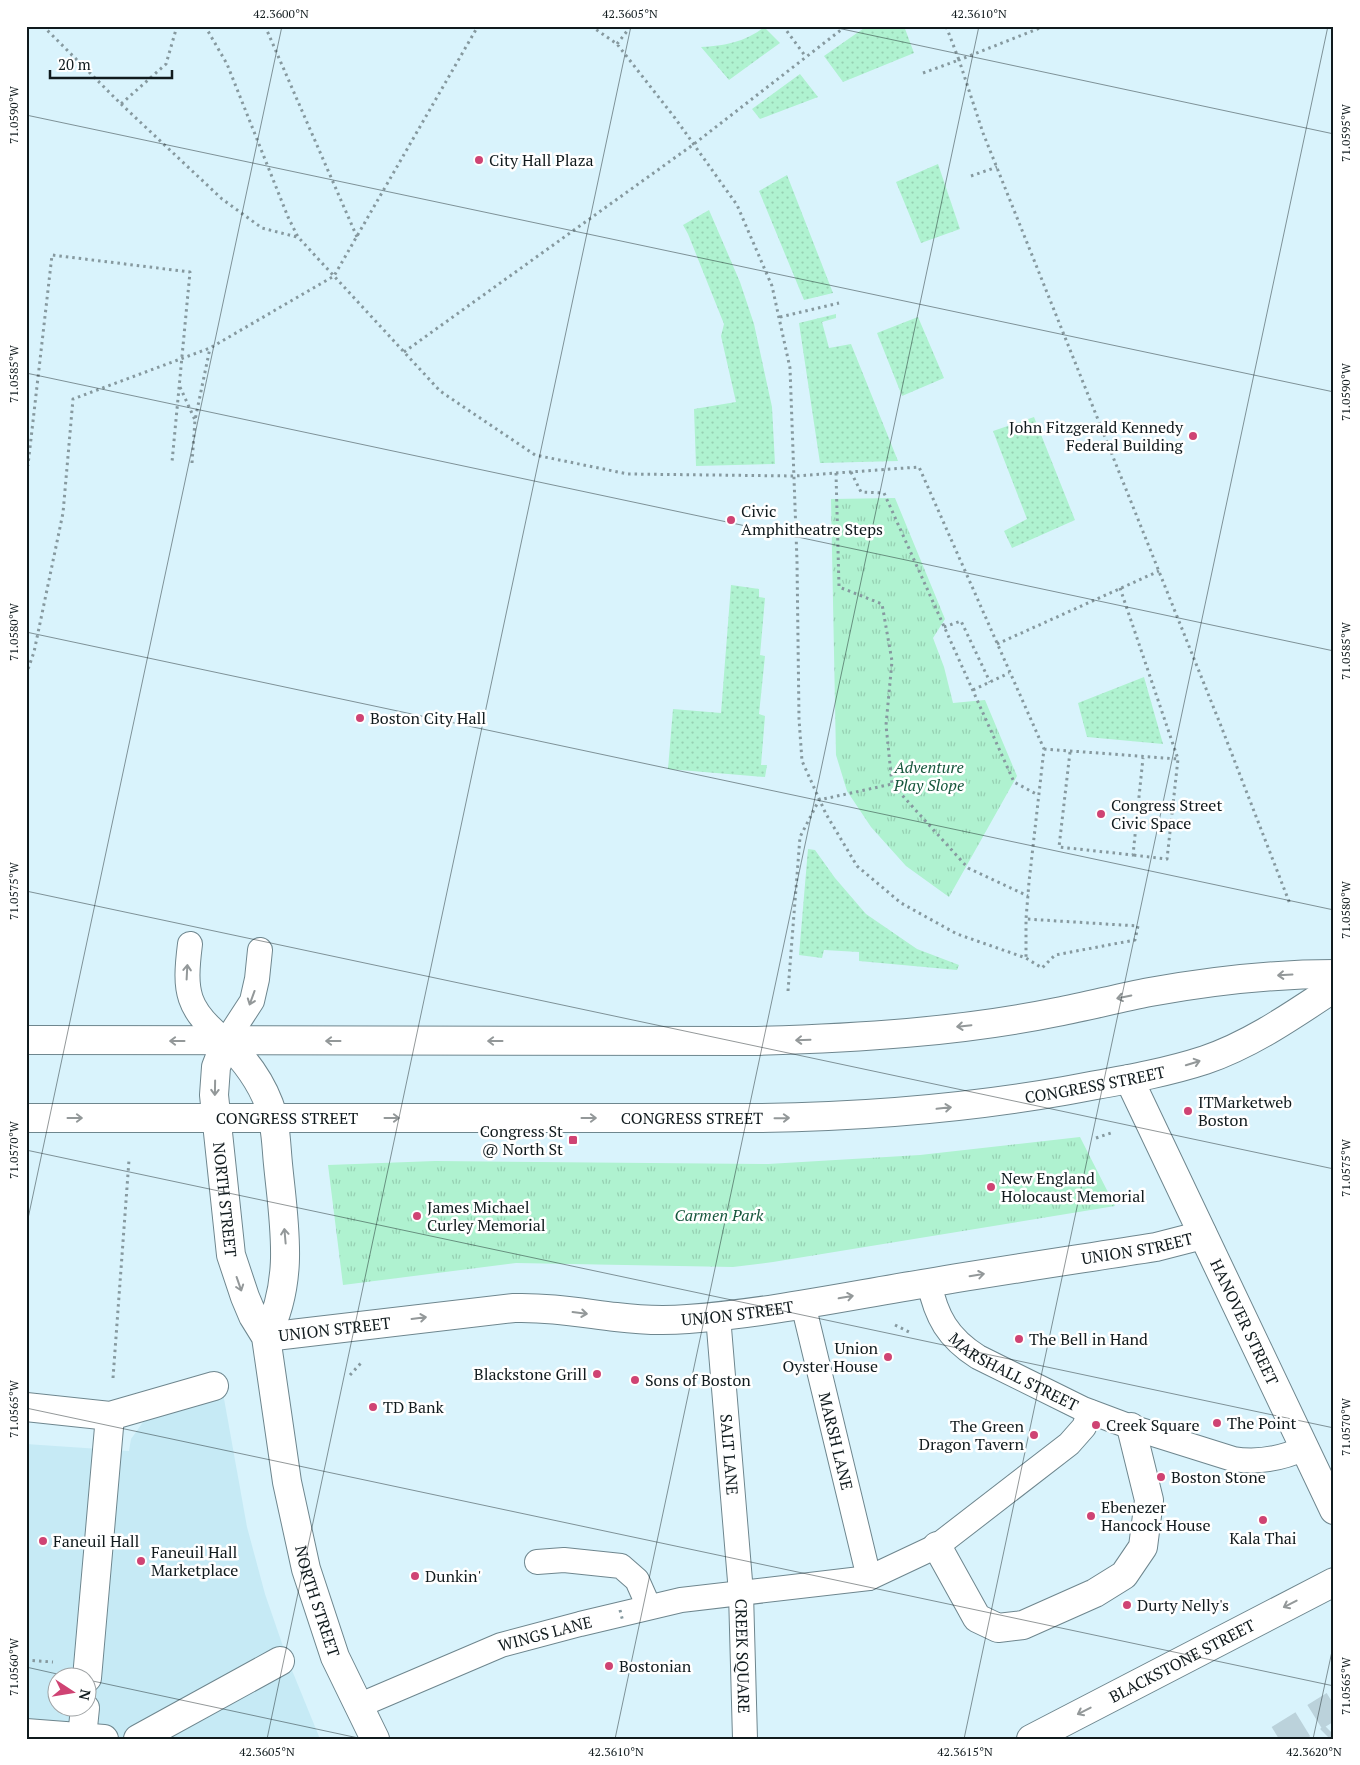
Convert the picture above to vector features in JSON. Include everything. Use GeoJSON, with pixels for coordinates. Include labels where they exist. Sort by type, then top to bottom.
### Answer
{"type":"FeatureCollection","features":[{"type":"Feature","properties":{"kind":"main road"},"geometry":{"type":"LineString","coordinates":[[26,1040],[757,1041],[831,1039],[978,1025],[1057,1012],[1150,992],[1250,977],[1287,974],[1334,974]]}},
{"type":"Feature","properties":{"kind":"main road","name":"CONGRESS STREET"},"geometry":{"type":"LineString","coordinates":[[26,1118],[825,1117],[899,1112],[1022,1099],[1169,1071],[1206,1060],[1236,1048],[1334,988]]}},
{"type":"Feature","properties":{"kind":"main road","name":"NORTH STREET"},"geometry":{"type":"LineString","coordinates":[[266,1337],[281,1300],[286,1259],[273,1118],[257,1080],[226,1041],[216,1067],[214,1095],[231,1255],[244,1297],[266,1337],[285,1474],[306,1569],[335,1657],[375,1739]]}},
{"type":"Feature","properties":{"kind":"main road","name":"HANOVER STREET"},"geometry":{"type":"LineString","coordinates":[[1129,1079],[1334,1510]]}},
{"type":"Feature","properties":{"kind":"main road","name":"UNION STREET"},"geometry":{"type":"LineString","coordinates":[[266,1337],[500,1309],[530,1308],[643,1320],[678,1320],[776,1310],[929,1282],[1162,1246],[1202,1233]]}},
{"type":"Feature","properties":{"kind":"main road"},"geometry":{"type":"LineString","coordinates":[[26,1408],[110,1416],[214,1386]]}},
{"type":"Feature","properties":{"kind":"main road"},"geometry":{"type":"LineString","coordinates":[[88,1668],[110,1416]]}},
{"type":"Feature","properties":{"kind":"main road"},"geometry":{"type":"LineString","coordinates":[[937,1546],[978,1618],[998,1628],[1023,1625],[1095,1593],[1124,1575],[1143,1547],[1149,1500],[1131,1427]]}},
{"type":"Feature","properties":{"kind":"main road","name":"BLACKSTONE STREET"},"geometry":{"type":"LineString","coordinates":[[1031,1739],[1334,1582]]}},
{"type":"Feature","properties":{"kind":"main road"},"geometry":{"type":"LineString","coordinates":[[138,1739],[280,1661]]}},
{"type":"Feature","properties":{"kind":"main road"},"geometry":{"type":"LineString","coordinates":[[26,1733],[93,1738],[87,1718]]}},
{"type":"Feature","properties":{"kind":"lane"},"geometry":{"type":"LineString","coordinates":[[190,944],[187,979],[190,1001],[207,1025],[226,1041],[252,1001],[257,979],[260,950]]}},
{"type":"Feature","properties":{"kind":"lane","name":"MARSHALL STREET"},"geometry":{"type":"LineString","coordinates":[[929,1282],[937,1313],[944,1326],[964,1347],[996,1366],[1067,1402],[1131,1427],[1225,1458],[1241,1461],[1259,1460],[1279,1457],[1304,1448]]}},
{"type":"Feature","properties":{"kind":"lane","name":"MARSH LANE"},"geometry":{"type":"LineString","coordinates":[[803,1304],[870,1578]]}},
{"type":"Feature","properties":{"kind":"lane","name":"SALT LANE"},"geometry":{"type":"LineString","coordinates":[[718,1316],[741,1593]]}},
{"type":"Feature","properties":{"kind":"lane","name":"CREEK SQUARE"},"geometry":{"type":"LineString","coordinates":[[745,1739],[741,1593],[870,1578],[937,1546],[1075,1438],[1084,1427],[1090,1412]]}},
{"type":"Feature","properties":{"kind":"lane"},"geometry":{"type":"LineString","coordinates":[[537,1562],[564,1560],[621,1566],[637,1580],[649,1608]]}},
{"type":"Feature","properties":{"kind":"lane","name":"WINGS LANE"},"geometry":{"type":"LineString","coordinates":[[358,1706],[501,1645],[681,1600],[741,1593]]}},
{"type":"Feature","properties":{"kind":"path"},"geometry":{"type":"LineString","coordinates":[[43,26],[121,104],[222,199],[262,228],[298,237]]}},
{"type":"Feature","properties":{"kind":"path"},"geometry":{"type":"LineString","coordinates":[[121,104],[166,64],[177,26]]}},
{"type":"Feature","properties":{"kind":"path"},"geometry":{"type":"LineString","coordinates":[[205,26],[227,64],[288,217],[298,237],[440,391],[534,455],[628,474],[794,476],[919,467],[1044,749],[1026,919],[1026,958]]}},
{"type":"Feature","properties":{"kind":"path"},"geometry":{"type":"LineString","coordinates":[[265,26],[357,237]]}},
{"type":"Feature","properties":{"kind":"path"},"geometry":{"type":"LineString","coordinates":[[26,675],[34,652],[63,513],[73,399],[210,348],[334,276],[478,26]]}},
{"type":"Feature","properties":{"kind":"path"},"geometry":{"type":"LineString","coordinates":[[591,26],[617,44],[694,144],[737,205],[772,286],[790,368],[798,560],[799,719],[802,761],[819,800],[857,866],[901,903],[957,934],[1026,958],[1042,968],[1055,955],[1136,940],[1138,926],[1026,919]]}},
{"type":"Feature","properties":{"kind":"path"},"geometry":{"type":"LineString","coordinates":[[617,44],[631,26]]}},
{"type":"Feature","properties":{"kind":"path"},"geometry":{"type":"LineString","coordinates":[[783,26],[806,57]]}},
{"type":"Feature","properties":{"kind":"path"},"geometry":{"type":"LineString","coordinates":[[404,352],[694,144],[846,26]]}},
{"type":"Feature","properties":{"kind":"path"},"geometry":{"type":"LineString","coordinates":[[946,26],[976,114],[1290,904]]}},
{"type":"Feature","properties":{"kind":"path"},"geometry":{"type":"LineString","coordinates":[[923,73],[1045,26]]}},
{"type":"Feature","properties":{"kind":"path"},"geometry":{"type":"LineString","coordinates":[[971,176],[997,167]]}},
{"type":"Feature","properties":{"kind":"path"},"geometry":{"type":"LineString","coordinates":[[26,464],[28,465],[52,255],[190,272],[172,462]]}},
{"type":"Feature","properties":{"kind":"path"},"geometry":{"type":"LineString","coordinates":[[780,317],[839,303]]}},
{"type":"Feature","properties":{"kind":"path"},"geometry":{"type":"LineString","coordinates":[[192,463],[195,420],[210,348]]}},
{"type":"Feature","properties":{"kind":"path"},"geometry":{"type":"LineString","coordinates":[[179,385],[195,420]]}},
{"type":"Feature","properties":{"kind":"path"},"geometry":{"type":"LineString","coordinates":[[851,472],[861,492],[884,494],[1014,782],[1038,796]]}},
{"type":"Feature","properties":{"kind":"path"},"geometry":{"type":"LineString","coordinates":[[836,473],[839,587],[882,604],[892,661],[886,725],[892,784],[968,868],[1028,896]]}},
{"type":"Feature","properties":{"kind":"path"},"geometry":{"type":"LineString","coordinates":[[997,644],[1159,571]]}},
{"type":"Feature","properties":{"kind":"path"},"geometry":{"type":"LineString","coordinates":[[1070,752],[1059,847],[1167,859],[1178,759],[1120,588]]}},
{"type":"Feature","properties":{"kind":"path"},"geometry":{"type":"LineString","coordinates":[[944,628],[961,621],[990,682]]}},
{"type":"Feature","properties":{"kind":"path"},"geometry":{"type":"LineString","coordinates":[[973,690],[1010,673]]}},
{"type":"Feature","properties":{"kind":"path"},"geometry":{"type":"LineString","coordinates":[[1044,749],[1143,758],[1178,759]]}},
{"type":"Feature","properties":{"kind":"path"},"geometry":{"type":"LineString","coordinates":[[1133,855],[1143,758]]}},
{"type":"Feature","properties":{"kind":"path"},"geometry":{"type":"LineString","coordinates":[[819,800],[892,784]]}},
{"type":"Feature","properties":{"kind":"path"},"geometry":{"type":"LineString","coordinates":[[788,991],[800,837],[819,800]]}},
{"type":"Feature","properties":{"kind":"path"},"geometry":{"type":"LineString","coordinates":[[1096,1138],[1111,1133]]}},
{"type":"Feature","properties":{"kind":"path"},"geometry":{"type":"LineString","coordinates":[[110,1416],[129,1160]]}},
{"type":"Feature","properties":{"kind":"path"},"geometry":{"type":"LineString","coordinates":[[620,1610],[623,1622]]}},
{"type":"Feature","properties":{"kind":"shaded area","name":"Faneuil Hall Marketplace"},"geometry":{"type":"Polygon","coordinates":[[[223,1393],[247,1527],[265,1594],[287,1658],[320,1739],[26,1739],[26,1444],[129,1451],[131,1439],[146,1418],[223,1393]]]}},
{"type":"Feature","properties":{"kind":"green space"},"geometry":{"type":"Polygon","coordinates":[[[867,26],[904,26],[914,53],[843,82],[824,56],[867,26]]]}},
{"type":"Feature","properties":{"kind":"green space"},"geometry":{"type":"Polygon","coordinates":[[[764,27],[780,43],[729,80],[701,47],[718,46],[742,40],[764,27]]]}},
{"type":"Feature","properties":{"kind":"green space"},"geometry":{"type":"Polygon","coordinates":[[[800,74],[818,97],[760,119],[752,109],[800,74]]]}},
{"type":"Feature","properties":{"kind":"green space"},"geometry":{"type":"Polygon","coordinates":[[[938,164],[960,229],[921,243],[896,182],[938,164]]]}},
{"type":"Feature","properties":{"kind":"green space"},"geometry":{"type":"Polygon","coordinates":[[[787,175],[833,293],[804,300],[759,191],[787,175]]]}},
{"type":"Feature","properties":{"kind":"green space"},"geometry":{"type":"Polygon","coordinates":[[[709,210],[740,282],[754,324],[772,407],[775,464],[696,466],[694,409],[736,402],[721,336],[724,324],[683,225],[709,210]]]}},
{"type":"Feature","properties":{"kind":"green space"},"geometry":{"type":"Polygon","coordinates":[[[836,314],[836,318],[822,322],[829,348],[851,344],[898,461],[820,463],[799,323],[836,314]]]}},
{"type":"Feature","properties":{"kind":"green space"},"geometry":{"type":"Polygon","coordinates":[[[918,317],[944,378],[902,396],[877,333],[918,317]]]}},
{"type":"Feature","properties":{"kind":"green space"},"geometry":{"type":"Polygon","coordinates":[[[1034,417],[1075,520],[1012,548],[1004,531],[1027,519],[993,431],[1034,417]]]}},
{"type":"Feature","properties":{"kind":"green space","name":"Adventure Play Slope"},"geometry":{"type":"Polygon","coordinates":[[[895,498],[945,619],[933,638],[944,667],[953,703],[985,700],[1017,776],[949,897],[906,866],[871,827],[847,791],[836,755],[831,499],[895,498]]]}},
{"type":"Feature","properties":{"kind":"green space"},"geometry":{"type":"Polygon","coordinates":[[[731,585],[759,589],[759,597],[765,598],[760,655],[765,656],[759,714],[765,716],[761,765],[767,765],[765,777],[668,769],[673,709],[721,713],[731,585]]]}},
{"type":"Feature","properties":{"kind":"green space"},"geometry":{"type":"Polygon","coordinates":[[[1144,677],[1163,744],[1087,737],[1078,703],[1144,677]]]}},
{"type":"Feature","properties":{"kind":"green space"},"geometry":{"type":"Polygon","coordinates":[[[808,849],[815,850],[835,878],[866,914],[917,949],[959,965],[957,970],[859,961],[859,952],[824,950],[822,958],[799,955],[808,849]]]}},
{"type":"Feature","properties":{"kind":"green space","name":"Carmen Park"},"geometry":{"type":"Polygon","coordinates":[[[1080,1137],[1115,1206],[733,1267],[516,1263],[343,1285],[328,1165],[435,1161],[768,1164],[920,1155],[1080,1137]]]}},
{"type":"Feature","properties":{"kind":"tunnel"},"geometry":{"type":"LineString","coordinates":[[1279,1739],[1334,1705]]}},
{"type":"Feature","properties":{"kind":"tunnel"},"geometry":{"type":"LineString","coordinates":[[1330,1739],[1334,1735]]}},
{"type":"Feature","properties":{"kind":"place","name":"City Hall Plaza"},"geometry":{"type":"Point","coordinates":[479,160]}},
{"type":"Feature","properties":{"kind":"place","name":"John Fitzgerald Kennedy Federal Building"},"geometry":{"type":"Point","coordinates":[1193,436]}},
{"type":"Feature","properties":{"kind":"place","name":"Civic Amphitheatre Steps"},"geometry":{"type":"Point","coordinates":[731,520]}},
{"type":"Feature","properties":{"kind":"place","name":"Boston City Hall"},"geometry":{"type":"Point","coordinates":[360,718]}},
{"type":"Feature","properties":{"kind":"place","name":"Congress Street Civic Space"},"geometry":{"type":"Point","coordinates":[1101,814]}},
{"type":"Feature","properties":{"kind":"place","name":"ITMarketweb Boston"},"geometry":{"type":"Point","coordinates":[1188,1111]}},
{"type":"Feature","properties":{"kind":"place","name":"Congress St @ North St"},"geometry":{"type":"Point","coordinates":[573,1140]}},
{"type":"Feature","properties":{"kind":"place","name":"New England Holocaust Memorial"},"geometry":{"type":"Point","coordinates":[991,1187]}},
{"type":"Feature","properties":{"kind":"place","name":"James Michael Curley Memorial"},"geometry":{"type":"Point","coordinates":[417,1216]}},
{"type":"Feature","properties":{"kind":"place","name":"The Bell in Hand"},"geometry":{"type":"Point","coordinates":[1019,1339]}},
{"type":"Feature","properties":{"kind":"place","name":"Union Oyster House"},"geometry":{"type":"Point","coordinates":[888,1357]}},
{"type":"Feature","properties":{"kind":"place","name":"Blackstone Grill"},"geometry":{"type":"Point","coordinates":[597,1374]}},
{"type":"Feature","properties":{"kind":"place","name":"Sons of Boston"},"geometry":{"type":"Point","coordinates":[635,1380]}},
{"type":"Feature","properties":{"kind":"place","name":"TD Bank"},"geometry":{"type":"Point","coordinates":[373,1407]}},
{"type":"Feature","properties":{"kind":"place","name":"The Point"},"geometry":{"type":"Point","coordinates":[1217,1423]}},
{"type":"Feature","properties":{"kind":"place","name":"Creek Square"},"geometry":{"type":"Point","coordinates":[1096,1425]}},
{"type":"Feature","properties":{"kind":"place","name":"The Green Dragon Tavern"},"geometry":{"type":"Point","coordinates":[1034,1435]}},
{"type":"Feature","properties":{"kind":"place","name":"Boston Stone"},"geometry":{"type":"Point","coordinates":[1161,1477]}},
{"type":"Feature","properties":{"kind":"place","name":"Ebenezer Hancock House"},"geometry":{"type":"Point","coordinates":[1091,1516]}},
{"type":"Feature","properties":{"kind":"place","name":"Kala Thai"},"geometry":{"type":"Point","coordinates":[1263,1520]}},
{"type":"Feature","properties":{"kind":"place","name":"Faneuil Hall"},"geometry":{"type":"Point","coordinates":[43,1541]}},
{"type":"Feature","properties":{"kind":"place","name":"Faneuil Hall Marketplace"},"geometry":{"type":"Point","coordinates":[141,1561]}},
{"type":"Feature","properties":{"kind":"place","name":"Dunkin'"},"geometry":{"type":"Point","coordinates":[415,1576]}},
{"type":"Feature","properties":{"kind":"place","name":"Durty Nelly's"},"geometry":{"type":"Point","coordinates":[1127,1605]}},
{"type":"Feature","properties":{"kind":"place","name":"Bostonian"},"geometry":{"type":"Point","coordinates":[609,1666]}}]}
